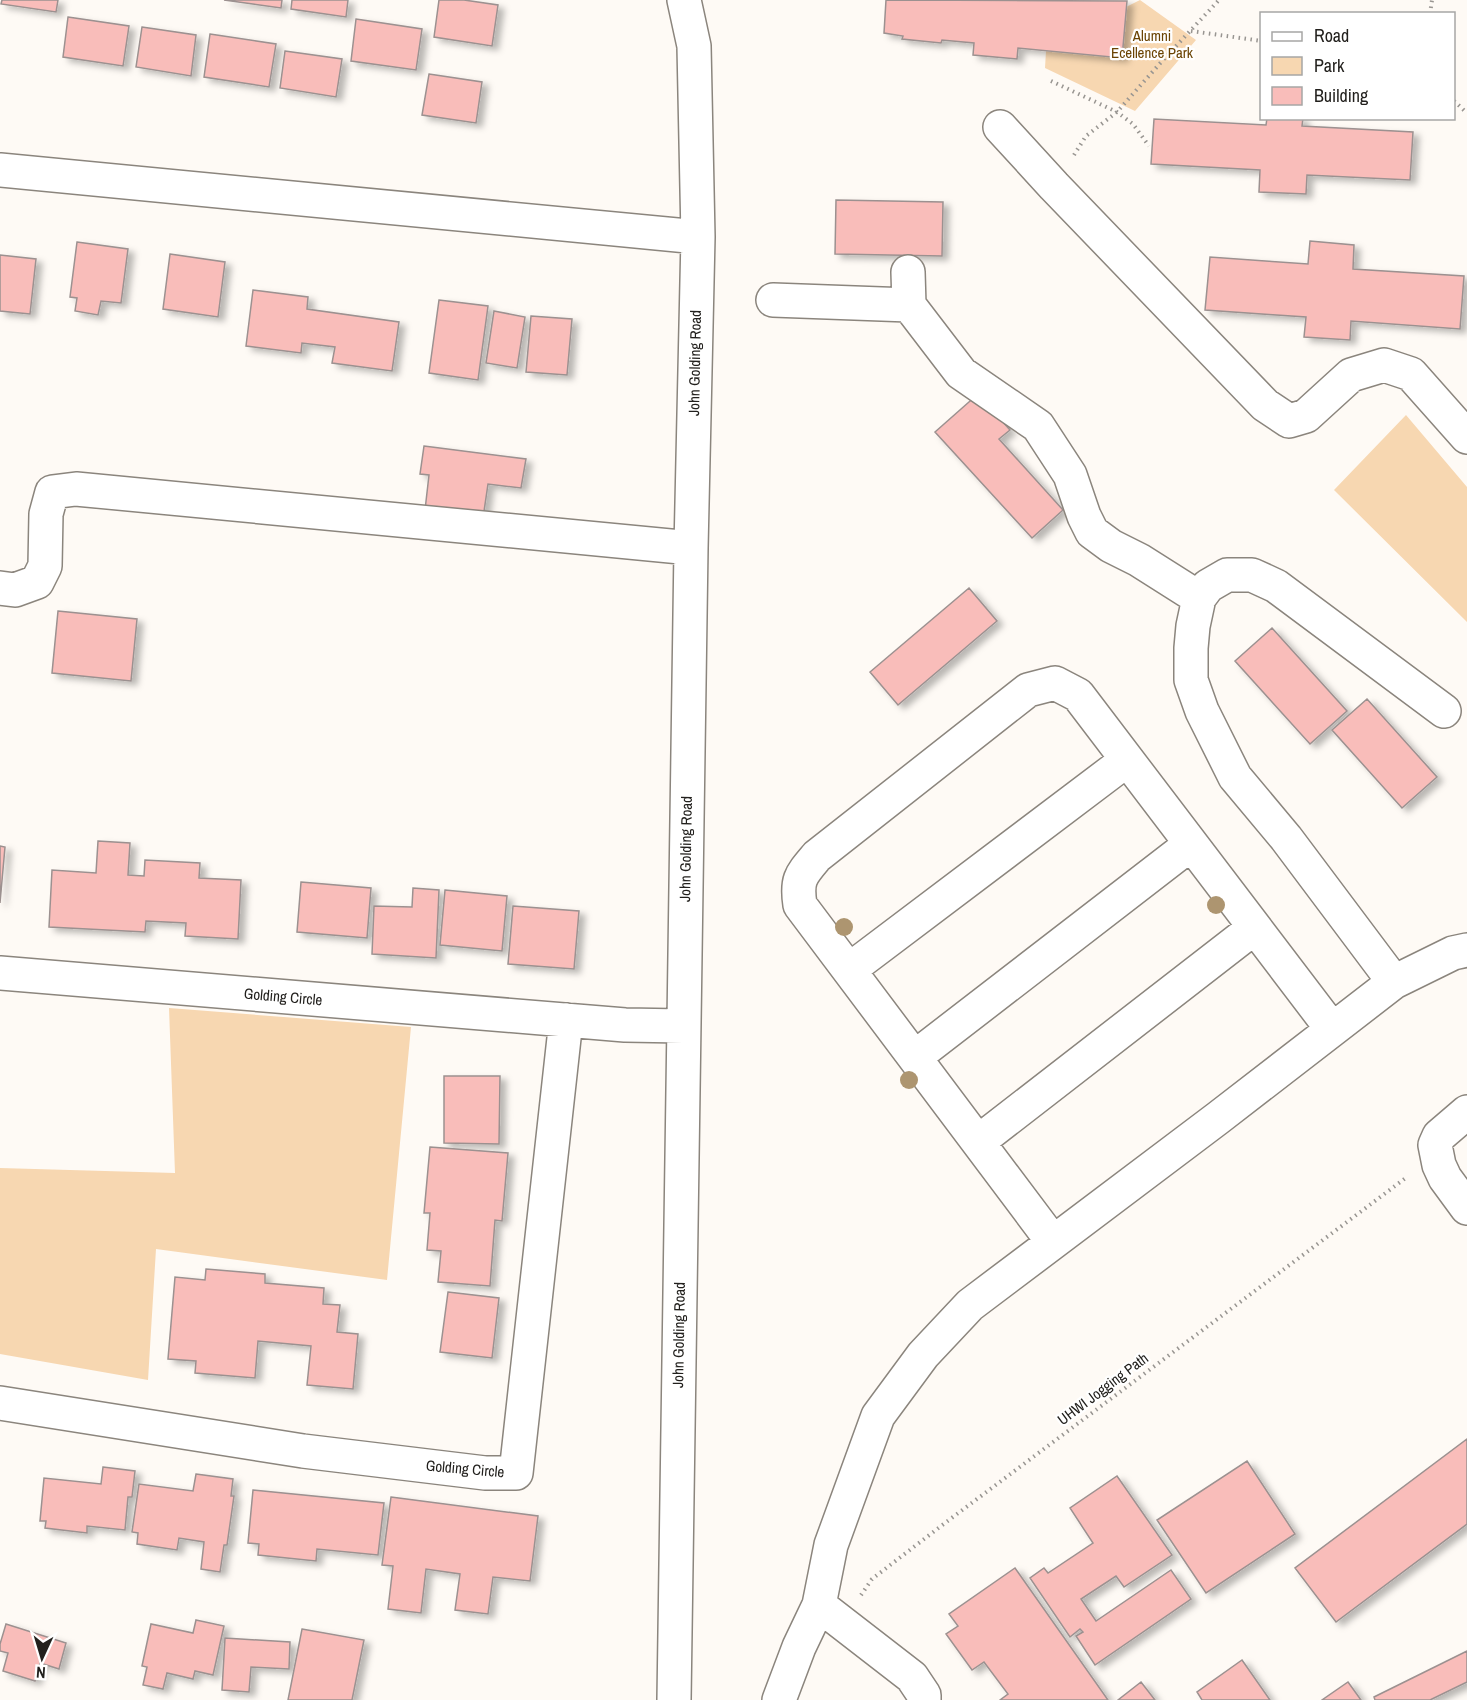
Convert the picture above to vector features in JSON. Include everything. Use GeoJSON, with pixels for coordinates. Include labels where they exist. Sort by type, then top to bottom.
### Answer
{"type":"FeatureCollection","features":[{"type":"Feature","properties":{"kind":"street","name":"John Golding Road"},"geometry":{"type":"LineString","coordinates":[[674,1700],[683,1026],[698,237],[694,46],[684,0]]}},
{"type":"Feature","properties":{"kind":"street"},"geometry":{"type":"LineString","coordinates":[[1000,128],[1266,405],[1289,421],[1306,416],[1351,375],[1384,365],[1411,374],[1467,437]]}},
{"type":"Feature","properties":{"kind":"street"},"geometry":{"type":"LineString","coordinates":[[0,170],[698,237]]}},
{"type":"Feature","properties":{"kind":"street"},"geometry":{"type":"LineString","coordinates":[[908,272],[909,305],[961,373],[1038,426],[1070,475],[1092,532],[1111,546],[1139,560],[1199,598]]}},
{"type":"Feature","properties":{"kind":"street"},"geometry":{"type":"LineString","coordinates":[[773,300],[909,305]]}},
{"type":"Feature","properties":{"kind":"street"},"geometry":{"type":"LineString","coordinates":[[0,588],[15,590],[38,582],[45,566],[46,514],[52,492],[76,489],[691,548]]}},
{"type":"Feature","properties":{"kind":"street"},"geometry":{"type":"LineString","coordinates":[[1394,982],[1286,838],[1236,777],[1202,711],[1191,680],[1193,626],[1199,598],[1208,586],[1227,575],[1252,575],[1276,586],[1444,711]]}},
{"type":"Feature","properties":{"kind":"street"},"geometry":{"type":"LineString","coordinates":[[1053,1242],[800,905],[797,887],[804,871],[817,856],[1028,690],[1055,683],[1078,695],[1332,1029]]}},
{"type":"Feature","properties":{"kind":"street"},"geometry":{"type":"LineString","coordinates":[[849,970],[1127,760]]}},
{"type":"Feature","properties":{"kind":"street"},"geometry":{"type":"LineString","coordinates":[[915,1057],[1191,844]]}},
{"type":"Feature","properties":{"kind":"street"},"geometry":{"type":"LineString","coordinates":[[978,1143],[1254,927]]}},
{"type":"Feature","properties":{"kind":"street"},"geometry":{"type":"LineString","coordinates":[[779,1700],[799,1647],[830,1614],[831,1545],[878,1416],[923,1355],[970,1305],[1394,982],[1452,953],[1467,950]]}},
{"type":"Feature","properties":{"kind":"street","name":"Golding Circle"},"geometry":{"type":"LineString","coordinates":[[0,973],[625,1025],[683,1026]]}},
{"type":"Feature","properties":{"kind":"street","name":"Golding Circle"},"geometry":{"type":"LineString","coordinates":[[0,1403],[303,1451],[485,1473],[516,1473],[566,1020]]}},
{"type":"Feature","properties":{"kind":"street"},"geometry":{"type":"LineString","coordinates":[[1467,1112],[1439,1136],[1435,1145],[1439,1165],[1445,1178],[1467,1208]]}},
{"type":"Feature","properties":{"kind":"street"},"geometry":{"type":"LineString","coordinates":[[830,1614],[912,1677],[924,1695],[924,1700]]}},
{"type":"Feature","properties":{"kind":"path"},"geometry":{"type":"LineString","coordinates":[[1054,186],[1086,136],[1117,112],[1219,0]]}},
{"type":"Feature","properties":{"kind":"path"},"geometry":{"type":"LineString","coordinates":[[1190,31],[1260,40]]}},
{"type":"Feature","properties":{"kind":"path"},"geometry":{"type":"LineString","coordinates":[[1052,81],[1117,112],[1132,124],[1149,146]]}},
{"type":"Feature","properties":{"kind":"path"},"geometry":{"type":"LineString","coordinates":[[1455,102],[1467,113]]}},
{"type":"Feature","properties":{"kind":"path","name":"UHWI Jogging Path"},"geometry":{"type":"LineString","coordinates":[[830,1614],[872,1579],[1437,1154]]}},
{"type":"Feature","properties":{"kind":"green space","name":"Alumni Ecellence Park"},"geometry":{"type":"Polygon","coordinates":[[[1140,0],[1196,40],[1135,111],[1045,68],[1046,51],[1121,58],[1126,7],[1140,0]]]}},
{"type":"Feature","properties":{"kind":"green space"},"geometry":{"type":"Polygon","coordinates":[[[1406,415],[1467,487],[1467,622],[1334,490],[1406,415]]]}},
{"type":"Feature","properties":{"kind":"green space"},"geometry":{"type":"Polygon","coordinates":[[[169,1008],[411,1027],[387,1280],[156,1249],[148,1380],[0,1354],[0,1168],[175,1173],[169,1008]]]}},
{"type":"Feature","properties":{"kind":"building"},"geometry":{"type":"Polygon","coordinates":[[[2,0],[58,0],[56,12],[1,4],[2,0]]]}},
{"type":"Feature","properties":{"kind":"building"},"geometry":{"type":"Polygon","coordinates":[[[224,0],[282,0],[281,8],[224,0]]]}},
{"type":"Feature","properties":{"kind":"building"},"geometry":{"type":"Polygon","coordinates":[[[292,0],[348,0],[346,17],[291,9],[292,0]]]}},
{"type":"Feature","properties":{"kind":"building"},"geometry":{"type":"Polygon","coordinates":[[[439,0],[464,0],[498,5],[492,46],[434,37],[439,0]]]}},
{"type":"Feature","properties":{"kind":"building"},"geometry":{"type":"Polygon","coordinates":[[[886,0],[1127,1],[1122,58],[1018,48],[1017,59],[973,55],[974,43],[942,40],[941,43],[902,39],[903,36],[884,33],[886,0]]]}},
{"type":"Feature","properties":{"kind":"building"},"geometry":{"type":"Polygon","coordinates":[[[68,17],[129,26],[123,66],[63,57],[68,17]]]}},
{"type":"Feature","properties":{"kind":"building"},"geometry":{"type":"Polygon","coordinates":[[[356,19],[422,29],[416,70],[351,61],[356,19]]]}},
{"type":"Feature","properties":{"kind":"building"},"geometry":{"type":"Polygon","coordinates":[[[142,27],[196,35],[191,76],[136,67],[142,27]]]}},
{"type":"Feature","properties":{"kind":"building"},"geometry":{"type":"Polygon","coordinates":[[[210,34],[276,44],[269,87],[204,77],[210,34]]]}},
{"type":"Feature","properties":{"kind":"building"},"geometry":{"type":"Polygon","coordinates":[[[285,51],[342,59],[336,97],[280,88],[285,51]]]}},
{"type":"Feature","properties":{"kind":"building"},"geometry":{"type":"Polygon","coordinates":[[[429,74],[482,82],[476,123],[422,115],[429,74]]]}},
{"type":"Feature","properties":{"kind":"building"},"geometry":{"type":"Polygon","coordinates":[[[1154,119],[1266,125],[1267,120],[1303,120],[1302,126],[1413,132],[1410,180],[1307,175],[1306,194],[1259,192],[1260,170],[1151,164],[1154,119]]]}},
{"type":"Feature","properties":{"kind":"building"},"geometry":{"type":"Polygon","coordinates":[[[836,200],[943,202],[942,256],[835,254],[836,200]]]}},
{"type":"Feature","properties":{"kind":"building"},"geometry":{"type":"Polygon","coordinates":[[[1310,241],[1354,245],[1353,269],[1464,276],[1460,329],[1351,321],[1350,340],[1304,337],[1306,317],[1205,310],[1210,257],[1308,264],[1310,241]]]}},
{"type":"Feature","properties":{"kind":"building"},"geometry":{"type":"Polygon","coordinates":[[[77,242],[128,249],[121,303],[101,301],[98,315],[75,311],[77,298],[70,297],[77,242]]]}},
{"type":"Feature","properties":{"kind":"building"},"geometry":{"type":"Polygon","coordinates":[[[170,254],[225,262],[218,317],[163,309],[170,254]]]}},
{"type":"Feature","properties":{"kind":"building"},"geometry":{"type":"Polygon","coordinates":[[[0,255],[36,259],[30,314],[0,311],[0,255]]]}},
{"type":"Feature","properties":{"kind":"building"},"geometry":{"type":"Polygon","coordinates":[[[253,290],[308,297],[307,309],[399,322],[392,371],[332,363],[335,347],[302,343],[301,353],[246,346],[253,290]]]}},
{"type":"Feature","properties":{"kind":"building"},"geometry":{"type":"Polygon","coordinates":[[[439,300],[488,306],[478,380],[429,373],[439,300]]]}},
{"type":"Feature","properties":{"kind":"building"},"geometry":{"type":"Polygon","coordinates":[[[494,311],[525,317],[517,368],[486,363],[494,311]]]}},
{"type":"Feature","properties":{"kind":"building"},"geometry":{"type":"Polygon","coordinates":[[[531,316],[572,319],[567,375],[526,372],[531,316]]]}},
{"type":"Feature","properties":{"kind":"building"},"geometry":{"type":"Polygon","coordinates":[[[978,394],[1010,430],[999,439],[1063,510],[1032,538],[935,432],[978,394]]]}},
{"type":"Feature","properties":{"kind":"building"},"geometry":{"type":"Polygon","coordinates":[[[424,446],[526,459],[521,488],[488,484],[483,518],[425,510],[429,475],[420,474],[424,446]]]}},
{"type":"Feature","properties":{"kind":"building"},"geometry":{"type":"Polygon","coordinates":[[[969,588],[997,621],[898,705],[870,672],[969,588]]]}},
{"type":"Feature","properties":{"kind":"building"},"geometry":{"type":"Polygon","coordinates":[[[58,611],[137,619],[131,681],[52,673],[58,611]]]}},
{"type":"Feature","properties":{"kind":"building"},"geometry":{"type":"Polygon","coordinates":[[[1272,628],[1347,711],[1310,744],[1235,661],[1272,628]]]}},
{"type":"Feature","properties":{"kind":"building"},"geometry":{"type":"Polygon","coordinates":[[[1367,699],[1437,777],[1402,808],[1332,730],[1367,699]]]}},
{"type":"Feature","properties":{"kind":"building"},"geometry":{"type":"Polygon","coordinates":[[[98,841],[130,843],[128,875],[144,876],[145,860],[200,863],[199,878],[241,880],[238,939],[185,936],[186,923],[146,921],[145,932],[49,927],[52,870],[96,873],[98,841]]]}},
{"type":"Feature","properties":{"kind":"building"},"geometry":{"type":"Polygon","coordinates":[[[0,846],[5,847],[0,903],[0,846]]]}},
{"type":"Feature","properties":{"kind":"building"},"geometry":{"type":"Polygon","coordinates":[[[301,882],[371,888],[367,938],[297,932],[301,882]]]}},
{"type":"Feature","properties":{"kind":"building"},"geometry":{"type":"Polygon","coordinates":[[[413,888],[439,890],[436,958],[372,954],[374,906],[412,907],[413,888]]]}},
{"type":"Feature","properties":{"kind":"building"},"geometry":{"type":"Polygon","coordinates":[[[445,890],[507,896],[502,951],[440,945],[445,890]]]}},
{"type":"Feature","properties":{"kind":"building"},"geometry":{"type":"Polygon","coordinates":[[[513,906],[579,911],[574,969],[508,964],[513,906]]]}},
{"type":"Feature","properties":{"kind":"building"},"geometry":{"type":"Polygon","coordinates":[[[444,1076],[500,1076],[499,1144],[444,1143],[444,1076]]]}},
{"type":"Feature","properties":{"kind":"building"},"geometry":{"type":"Polygon","coordinates":[[[430,1147],[508,1153],[502,1221],[495,1220],[490,1286],[438,1282],[441,1251],[427,1250],[430,1213],[424,1213],[430,1147]]]}},
{"type":"Feature","properties":{"kind":"building"},"geometry":{"type":"Polygon","coordinates":[[[206,1269],[265,1274],[265,1283],[324,1288],[323,1304],[340,1305],[337,1332],[358,1334],[353,1389],[307,1385],[311,1346],[258,1341],[255,1378],[195,1373],[196,1361],[168,1359],[175,1277],[205,1280],[206,1269]]]}},
{"type":"Feature","properties":{"kind":"building"},"geometry":{"type":"Polygon","coordinates":[[[448,1292],[499,1298],[492,1358],[440,1352],[448,1292]]]}},
{"type":"Feature","properties":{"kind":"building"},"geometry":{"type":"Polygon","coordinates":[[[1467,1439],[1467,1524],[1336,1622],[1295,1568],[1467,1439]]]}},
{"type":"Feature","properties":{"kind":"building"},"geometry":{"type":"Polygon","coordinates":[[[1247,1461],[1295,1534],[1206,1593],[1157,1520],[1247,1461]]]}},
{"type":"Feature","properties":{"kind":"building"},"geometry":{"type":"Polygon","coordinates":[[[103,1467],[135,1471],[132,1497],[128,1497],[125,1530],[87,1526],[87,1533],[45,1528],[46,1521],[40,1521],[44,1478],[101,1484],[103,1467]]]}},
{"type":"Feature","properties":{"kind":"building"},"geometry":{"type":"Polygon","coordinates":[[[196,1474],[233,1479],[231,1496],[234,1496],[227,1545],[224,1545],[220,1572],[201,1569],[204,1542],[179,1538],[177,1550],[137,1544],[138,1533],[132,1532],[139,1484],[193,1491],[196,1474]]]}},
{"type":"Feature","properties":{"kind":"building"},"geometry":{"type":"Polygon","coordinates":[[[1117,1476],[1172,1555],[1124,1587],[1116,1576],[1081,1599],[1096,1621],[1171,1570],[1191,1599],[1095,1665],[1076,1636],[1083,1632],[1080,1629],[1070,1637],[1030,1578],[1044,1568],[1048,1573],[1093,1543],[1070,1508],[1117,1476]]]}},
{"type":"Feature","properties":{"kind":"building"},"geometry":{"type":"Polygon","coordinates":[[[253,1490],[384,1503],[378,1555],[317,1549],[316,1561],[258,1555],[259,1544],[248,1543],[253,1490]]]}},
{"type":"Feature","properties":{"kind":"building"},"geometry":{"type":"Polygon","coordinates":[[[391,1497],[538,1516],[530,1581],[493,1577],[488,1614],[455,1610],[460,1574],[426,1569],[421,1613],[388,1609],[393,1566],[382,1565],[391,1497]]]}},
{"type":"Feature","properties":{"kind":"building"},"geometry":{"type":"Polygon","coordinates":[[[1015,1568],[1108,1700],[1000,1700],[1008,1694],[984,1662],[972,1670],[946,1634],[958,1626],[949,1614],[1015,1568]]]}},
{"type":"Feature","properties":{"kind":"building"},"geometry":{"type":"Polygon","coordinates":[[[196,1620],[224,1626],[213,1675],[195,1671],[193,1679],[167,1673],[163,1689],[143,1685],[147,1667],[142,1666],[151,1624],[193,1633],[196,1620]]]}},
{"type":"Feature","properties":{"kind":"building"},"geometry":{"type":"Polygon","coordinates":[[[6,1624],[66,1643],[59,1669],[40,1663],[35,1681],[3,1671],[8,1653],[0,1651],[0,1644],[6,1624]]]}},
{"type":"Feature","properties":{"kind":"building"},"geometry":{"type":"Polygon","coordinates":[[[302,1629],[364,1640],[352,1700],[288,1700],[302,1629]]]}},
{"type":"Feature","properties":{"kind":"building"},"geometry":{"type":"Polygon","coordinates":[[[225,1638],[290,1642],[289,1669],[251,1667],[249,1692],[222,1690],[225,1638]]]}},
{"type":"Feature","properties":{"kind":"building"},"geometry":{"type":"Polygon","coordinates":[[[1467,1651],[1467,1682],[1430,1700],[1375,1700],[1374,1697],[1467,1651]]]}},
{"type":"Feature","properties":{"kind":"building"},"geometry":{"type":"Polygon","coordinates":[[[1242,1660],[1270,1700],[1202,1700],[1197,1692],[1242,1660]]]}},
{"type":"Feature","properties":{"kind":"building"},"geometry":{"type":"Polygon","coordinates":[[[1141,1682],[1155,1700],[1118,1700],[1141,1682]]]}},
{"type":"Feature","properties":{"kind":"building"},"geometry":{"type":"Polygon","coordinates":[[[1348,1682],[1361,1700],[1322,1700],[1348,1682]]]}}]}
